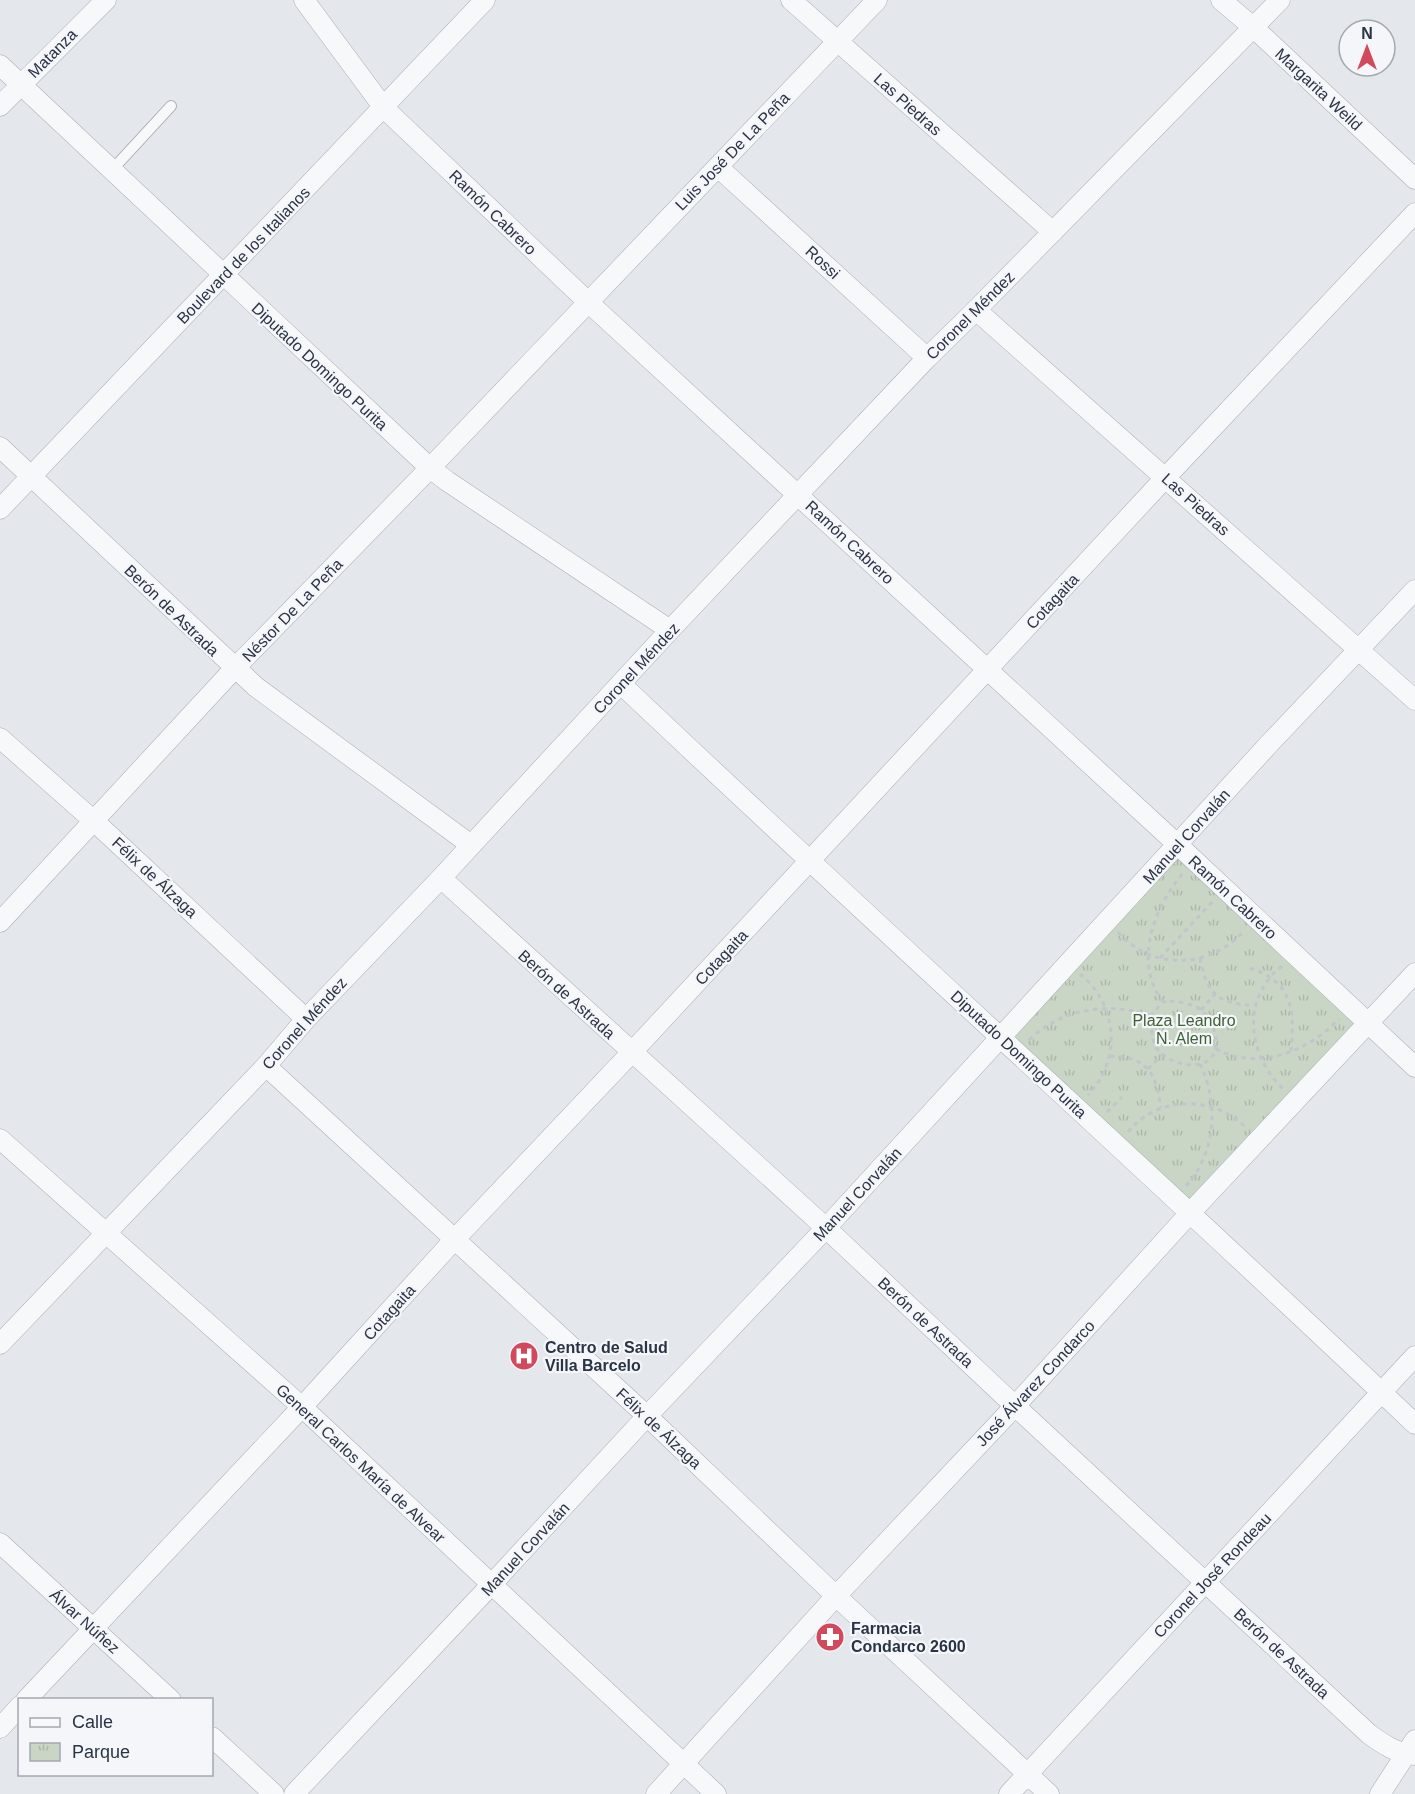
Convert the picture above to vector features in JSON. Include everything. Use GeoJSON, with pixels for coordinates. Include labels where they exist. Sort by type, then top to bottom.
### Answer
{"type":"FeatureCollection","features":[{"type":"Feature","properties":{"kind":"street","name":"Matanza"},"geometry":{"type":"LineString","coordinates":[[0,106],[106,0]]}},
{"type":"Feature","properties":{"kind":"street","name":"Ramón Cabrero"},"geometry":{"type":"LineString","coordinates":[[304,0],[384,108],[588,302],[1178,845],[1415,1067]]}},
{"type":"Feature","properties":{"kind":"street","name":"Boulevard de los Italianos"},"geometry":{"type":"LineString","coordinates":[[0,509],[485,0]]}},
{"type":"Feature","properties":{"kind":"street","name":"Las Piedras"},"geometry":{"type":"LineString","coordinates":[[791,0],[1053,232]]}},
{"type":"Feature","properties":{"kind":"street","name":"Luis José De La Peña"},"geometry":{"type":"LineString","coordinates":[[588,302],[877,0]]}},
{"type":"Feature","properties":{"kind":"street","name":"Margarita Weild"},"geometry":{"type":"LineString","coordinates":[[1221,0],[1415,179]]}},
{"type":"Feature","properties":{"kind":"street","name":"Coronel Méndez"},"geometry":{"type":"LineString","coordinates":[[0,1344],[266,1066],[306,1019],[441,878],[670,630],[927,358],[1280,0]]}},
{"type":"Feature","properties":{"kind":"street","name":"Diputado Domingo Purita"},"geometry":{"type":"LineString","coordinates":[[0,65],[430,468],[670,630]]}},
{"type":"Feature","properties":{"kind":"street","name":"Rossi"},"geometry":{"type":"LineString","coordinates":[[718,166],[927,358]]}},
{"type":"Feature","properties":{"kind":"street","name":"Cotagaita"},"geometry":{"type":"LineString","coordinates":[[28,1698],[1415,213]]}},
{"type":"Feature","properties":{"kind":"street","name":"Néstor De La Peña"},"geometry":{"type":"LineString","coordinates":[[0,922],[234,669],[588,302]]}},
{"type":"Feature","properties":{"kind":"street","name":"Las Piedras"},"geometry":{"type":"LineString","coordinates":[[976,310],[1415,700]]}},
{"type":"Feature","properties":{"kind":"street","name":"Berón de Astrada"},"geometry":{"type":"LineString","coordinates":[[0,447],[234,669],[471,845]]}},
{"type":"Feature","properties":{"kind":"street","name":"Manuel Corvalán"},"geometry":{"type":"LineString","coordinates":[[294,1794],[826,1228],[1269,744],[1415,590]]}},
{"type":"Feature","properties":{"kind":"street","name":"Diputado Domingo Purita"},"geometry":{"type":"LineString","coordinates":[[621,684],[808,862],[1021,1055],[1415,1424]]}},
{"type":"Feature","properties":{"kind":"street","name":"Félix de Álzaga"},"geometry":{"type":"LineString","coordinates":[[0,738],[94,820],[306,1019]]}},
{"type":"Feature","properties":{"kind":"street","name":"Berón de Astrada"},"geometry":{"type":"LineString","coordinates":[[441,878],[826,1228],[1369,1734],[1391,1749],[1412,1750]]}},
{"type":"Feature","properties":{"kind":"street","name":"José Álvarez Condarco"},"geometry":{"type":"LineString","coordinates":[[656,1794],[1190,1213],[1415,973]]}},
{"type":"Feature","properties":{"kind":"street","name":"Félix de Álzaga"},"geometry":{"type":"LineString","coordinates":[[266,1066],[647,1416],[1049,1794]]}},
{"type":"Feature","properties":{"kind":"street","name":"General Carlos María de Alvear"},"geometry":{"type":"LineString","coordinates":[[0,1139],[302,1407],[716,1794]]}},
{"type":"Feature","properties":{"kind":"street","name":"Coronel José Rondeau"},"geometry":{"type":"LineString","coordinates":[[1009,1794],[1415,1356]]}},
{"type":"Feature","properties":{"kind":"street","name":"Álvar Núñez"},"geometry":{"type":"LineString","coordinates":[[0,1544],[169,1698]]}},
{"type":"Feature","properties":{"kind":"street"},"geometry":{"type":"LineString","coordinates":[[0,1728],[18,1708]]}},
{"type":"Feature","properties":{"kind":"street"},"geometry":{"type":"LineString","coordinates":[[213,1738],[274,1794]]}},
{"type":"Feature","properties":{"kind":"street"},"geometry":{"type":"LineString","coordinates":[[1380,1794],[1412,1750]]}},
{"type":"Feature","properties":{"kind":"lane"},"geometry":{"type":"LineString","coordinates":[[112,170],[171,106]]}},
{"type":"Feature","properties":{"kind":"path"},"geometry":{"type":"LineString","coordinates":[[1163,1002],[1156,993],[1152,978],[1149,955],[1152,929],[1173,885],[1195,861]]}},
{"type":"Feature","properties":{"kind":"path"},"geometry":{"type":"LineString","coordinates":[[1160,958],[1224,889]]}},
{"type":"Feature","properties":{"kind":"path"},"geometry":{"type":"LineString","coordinates":[[1110,919],[1128,942],[1149,955],[1178,961],[1216,953],[1256,919]]}},
{"type":"Feature","properties":{"kind":"path"},"geometry":{"type":"LineString","coordinates":[[1296,956],[1271,977],[1256,1005],[1253,1031],[1260,1058],[1273,1079],[1290,1094],[1298,1097]]}},
{"type":"Feature","properties":{"kind":"path"},"geometry":{"type":"LineString","coordinates":[[1200,958],[1203,974],[1209,988],[1215,994],[1236,1005],[1256,1005]]}},
{"type":"Feature","properties":{"kind":"path"},"geometry":{"type":"LineString","coordinates":[[1066,964],[1095,989],[1111,1025],[1112,1038],[1110,1056],[1102,1077],[1095,1087],[1075,1105]]}},
{"type":"Feature","properties":{"kind":"path"},"geometry":{"type":"LineString","coordinates":[[1250,968],[1271,977],[1287,995],[1291,1008],[1291,1051]]}},
{"type":"Feature","properties":{"kind":"path"},"geometry":{"type":"LineString","coordinates":[[1201,1010],[1215,994]]}},
{"type":"Feature","properties":{"kind":"path"},"geometry":{"type":"LineString","coordinates":[[1163,1002],[1181,1002],[1201,1010],[1211,1021],[1216,1042],[1216,1049],[1210,1058],[1200,1064],[1178,1062],[1168,1058],[1156,1047],[1152,1036],[1151,1015],[1163,1002]]}},
{"type":"Feature","properties":{"kind":"path"},"geometry":{"type":"LineString","coordinates":[[1216,1049],[1236,1057],[1260,1058],[1291,1051],[1316,1040],[1329,1030],[1348,1004]]}},
{"type":"Feature","properties":{"kind":"path"},"geometry":{"type":"LineString","coordinates":[[1021,1055],[1027,1042],[1052,1022],[1083,1010],[1105,1008],[1132,1010],[1151,1015]]}},
{"type":"Feature","properties":{"kind":"path"},"geometry":{"type":"LineString","coordinates":[[1148,1069],[1163,1054]]}},
{"type":"Feature","properties":{"kind":"path"},"geometry":{"type":"LineString","coordinates":[[1110,1056],[1127,1057],[1142,1063],[1148,1069],[1153,1075],[1161,1108]]}},
{"type":"Feature","properties":{"kind":"path"},"geometry":{"type":"LineString","coordinates":[[1174,1198],[1189,1184],[1205,1155],[1212,1122],[1210,1090],[1200,1064]]}},
{"type":"Feature","properties":{"kind":"path"},"geometry":{"type":"LineString","coordinates":[[1095,1124],[1122,1097]]}},
{"type":"Feature","properties":{"kind":"path"},"geometry":{"type":"LineString","coordinates":[[1118,1146],[1139,1120],[1161,1108],[1189,1103],[1212,1107],[1238,1120],[1248,1129],[1256,1142]]}},
{"type":"Feature","properties":{"kind":"green space","name":"Plaza Leandro N. Alem"},"geometry":{"type":"Polygon","coordinates":[[[1178,845],[1369,1024],[1190,1213],[1001,1037],[1178,845]]]}},
{"type":"Feature","properties":{"kind":"place","name":"Centro de Salud Villa Barcelo"},"geometry":{"type":"Point","coordinates":[524,1356]}},
{"type":"Feature","properties":{"kind":"place","name":"Farmacia Condarco 2600"},"geometry":{"type":"Point","coordinates":[830,1637]}}]}
